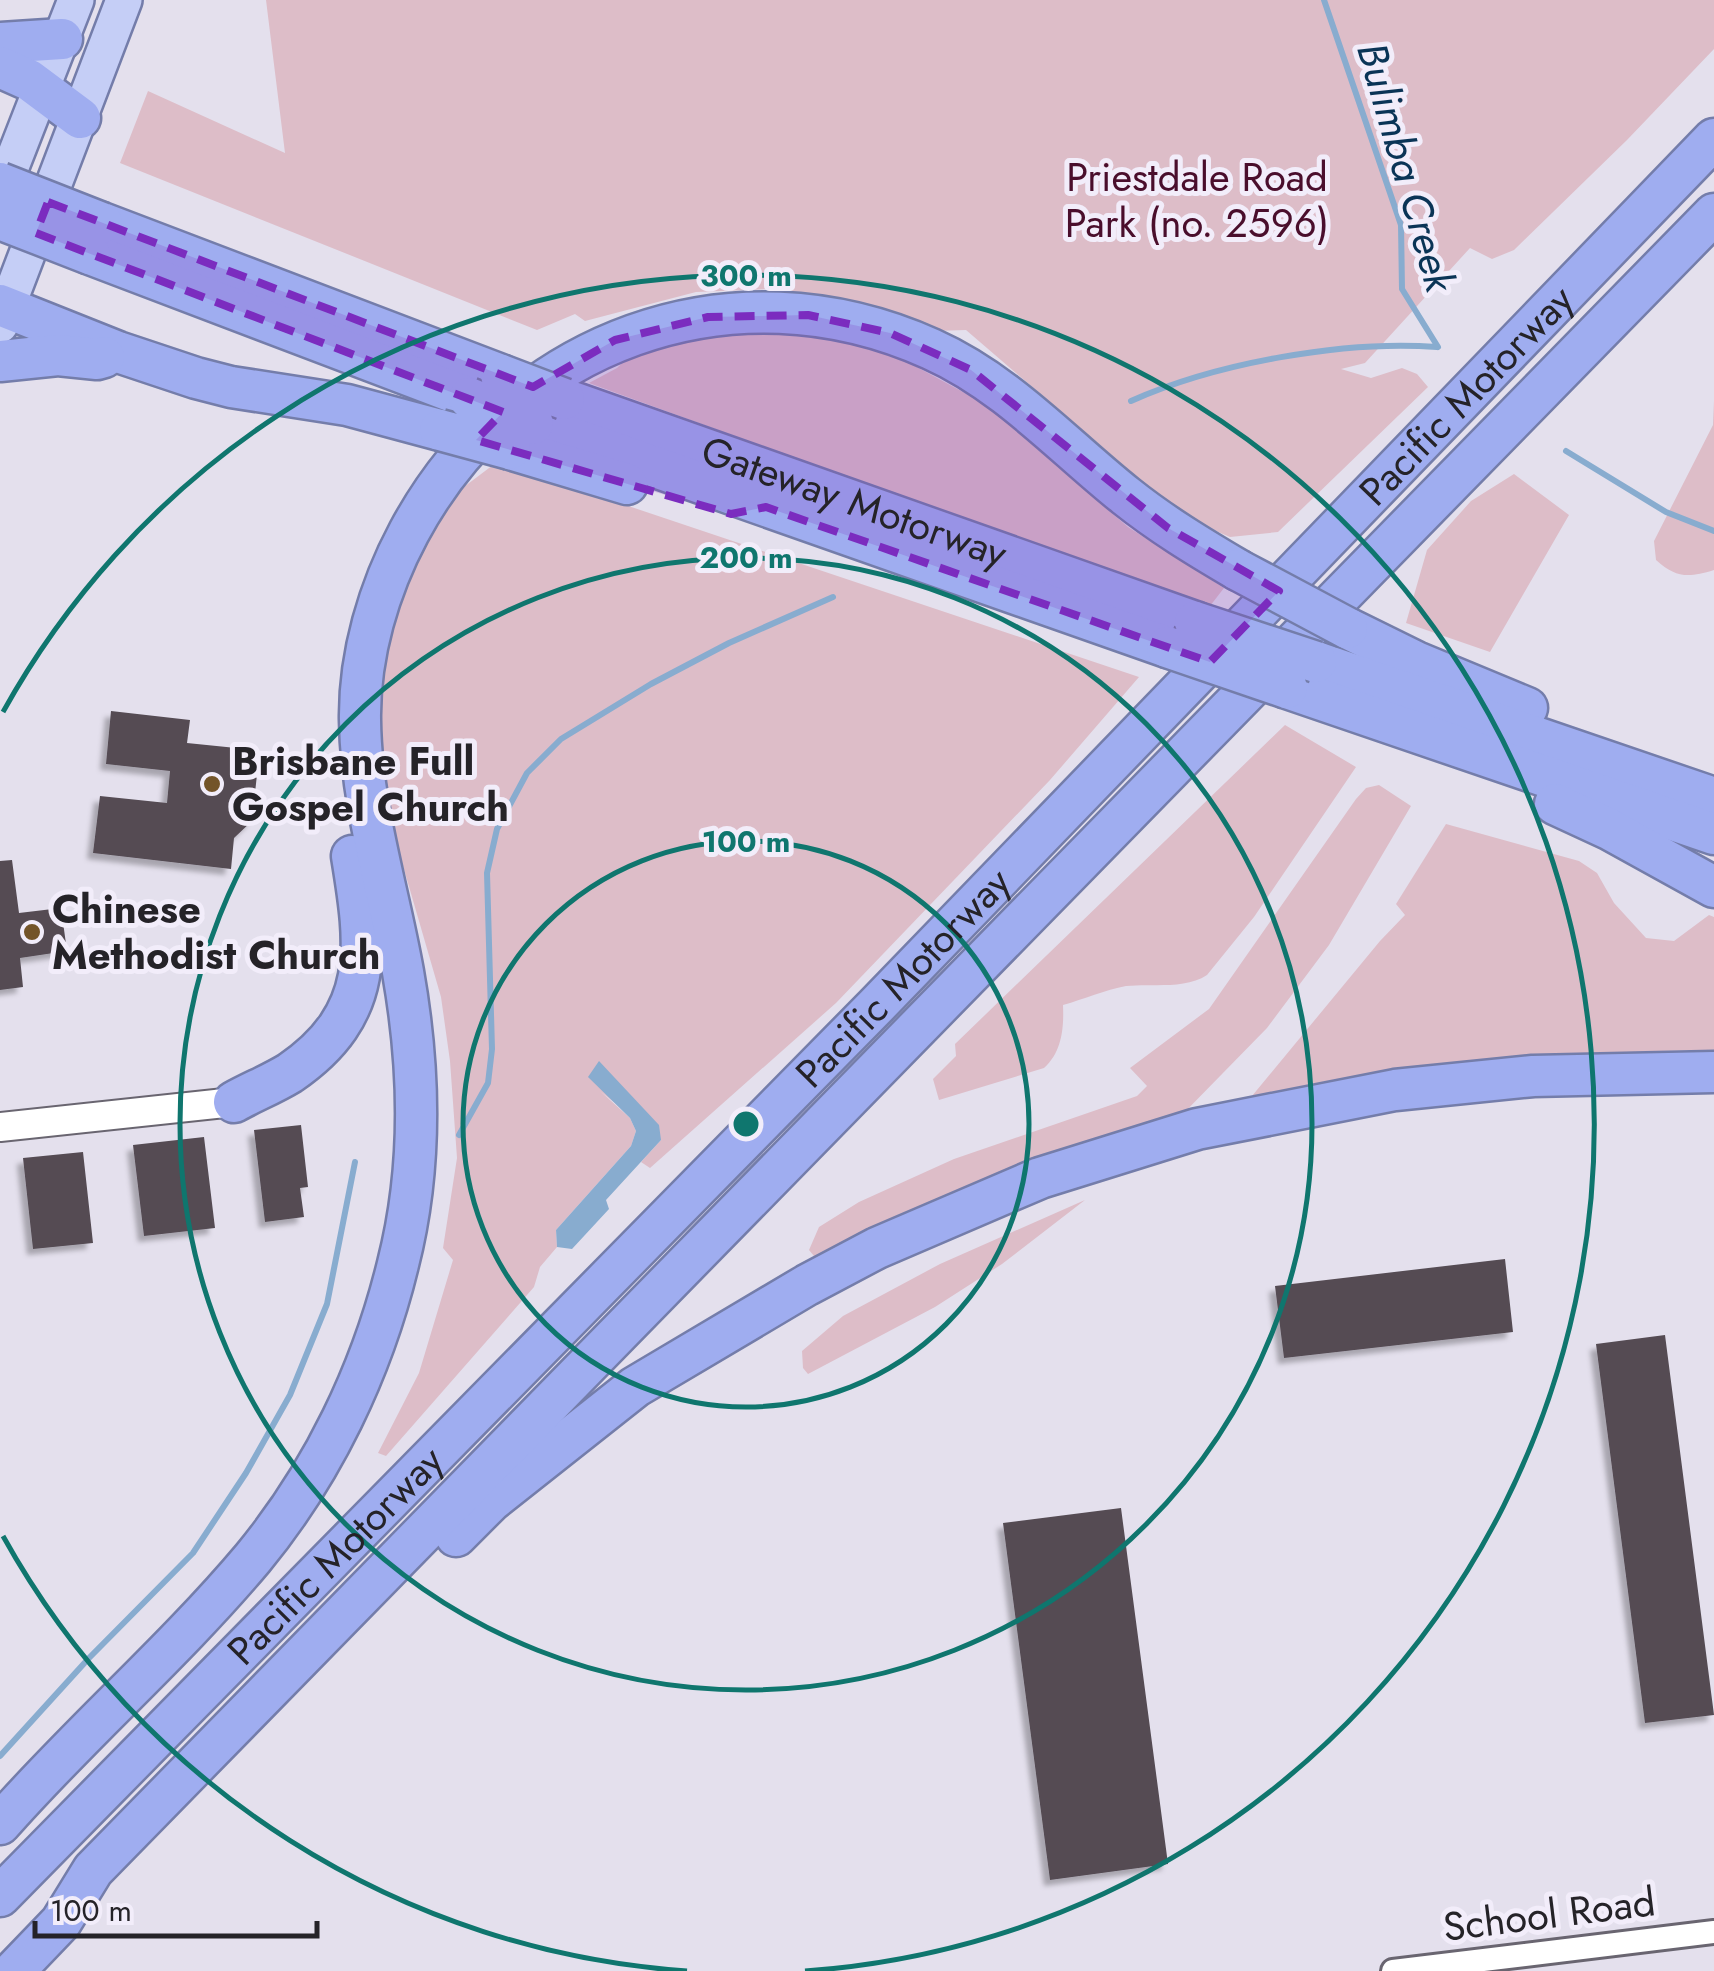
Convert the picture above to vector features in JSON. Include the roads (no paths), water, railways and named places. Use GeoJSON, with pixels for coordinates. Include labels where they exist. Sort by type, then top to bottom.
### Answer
{"type":"FeatureCollection","features":[{"type":"Feature","properties":{"kind":"highway"},"geometry":{"type":"LineString","coordinates":[[0,43],[62,39]]}},
{"type":"Feature","properties":{"kind":"highway"},"geometry":{"type":"LineString","coordinates":[[0,67],[42,88],[80,118]]}},
{"type":"Feature","properties":{"kind":"highway","name":"Pacific Motorway"},"geometry":{"type":"LineString","coordinates":[[0,1896],[877,1005],[1714,139]]}},
{"type":"Feature","properties":{"kind":"highway","name":"Gateway Motorway"},"geometry":{"type":"LineString","coordinates":[[0,183],[96,239]]}},
{"type":"Feature","properties":{"kind":"highway","name":"Pacific Motorway"},"geometry":{"type":"LineString","coordinates":[[14,1971],[61,1922],[94,1870],[1714,214]]}},
{"type":"Feature","properties":{"kind":"highway","name":"Gateway Motorway"},"geometry":{"type":"LineString","coordinates":[[0,219],[96,239],[485,386],[536,424],[766,507],[1181,634]]}},
{"type":"Feature","properties":{"kind":"highway"},"geometry":{"type":"LineString","coordinates":[[2,313],[231,387],[347,405],[440,430],[536,424]]}},
{"type":"Feature","properties":{"kind":"highway"},"geometry":{"type":"LineString","coordinates":[[0,1824],[255,1555],[318,1464],[362,1377],[398,1263],[416,1117],[402,969],[361,757],[360,697],[370,638],[385,582],[432,492],[508,407],[586,354],[645,331],[742,313],[808,315],[890,333],[971,370],[1030,413],[1168,528],[1238,570],[1347,628],[1510,702],[1714,775]]}},
{"type":"Feature","properties":{"kind":"highway"},"geometry":{"type":"LineString","coordinates":[[0,361],[58,355],[97,359],[118,352]]}},
{"type":"Feature","properties":{"kind":"highway","name":"Gateway Motorway"},"geometry":{"type":"LineString","coordinates":[[536,424],[1301,675],[1714,798]]}},
{"type":"Feature","properties":{"kind":"highway"},"geometry":{"type":"LineString","coordinates":[[234,1102],[286,1075],[318,1050],[338,1026],[354,994],[364,940],[340,778],[338,705],[342,674],[363,590],[389,532],[399,514],[432,492]]}},
{"type":"Feature","properties":{"kind":"highway","name":"Gateway Motorway"},"geometry":{"type":"LineString","coordinates":[[1301,675],[1410,730],[1714,834]]}},
{"type":"Feature","properties":{"kind":"highway"},"geometry":{"type":"LineString","coordinates":[[1410,730],[1436,756],[1608,828],[1714,887]]}},
{"type":"Feature","properties":{"kind":"highway"},"geometry":{"type":"LineString","coordinates":[[61,1922],[108,1892],[491,1501],[636,1386],[807,1285],[945,1216],[1040,1178],[1198,1129],[1396,1090],[1516,1078],[1714,1072]]}},
{"type":"Feature","properties":{"kind":"highway"},"geometry":{"type":"LineString","coordinates":[[1339,1100],[1400,1106],[1526,1096],[1714,1096]]}},
{"type":"Feature","properties":{"kind":"main road"},"geometry":{"type":"LineString","coordinates":[[0,195],[76,0]]}},
{"type":"Feature","properties":{"kind":"main road"},"geometry":{"type":"LineString","coordinates":[[2,313],[124,0]]}},
{"type":"Feature","properties":{"kind":"street"},"geometry":{"type":"LineString","coordinates":[[0,1127],[234,1102]]}},
{"type":"Feature","properties":{"kind":"street","name":"School Road"},"geometry":{"type":"LineString","coordinates":[[1393,1971],[1714,1932]]}},
{"type":"Feature","properties":{"kind":"water"},"geometry":{"type":"Polygon","coordinates":[[[599,1061],[659,1125],[661,1140],[606,1200],[609,1209],[572,1249],[557,1247],[556,1230],[631,1146],[636,1131],[630,1118],[588,1077],[599,1061]]]}},
{"type":"Feature","properties":{"kind":"waterway","name":"Bulimba Creek"},"geometry":{"type":"LineString","coordinates":[[1324,0],[1401,225],[1402,289],[1438,347]]}},
{"type":"Feature","properties":{"kind":"waterway"},"geometry":{"type":"LineString","coordinates":[[1131,401],[1202,376],[1281,357],[1362,347],[1437,347]]}},
{"type":"Feature","properties":{"kind":"waterway","name":"Bulimba Creek"},"geometry":{"type":"LineString","coordinates":[[1566,451],[1666,512],[1714,531]]}},
{"type":"Feature","properties":{"kind":"waterway"},"geometry":{"type":"LineString","coordinates":[[459,1135],[488,1083],[492,1049],[487,873],[497,829],[527,773],[561,739],[651,684],[729,643],[833,597]]}},
{"type":"Feature","properties":{"kind":"waterway"},"geometry":{"type":"LineString","coordinates":[[0,1756],[89,1658],[193,1553],[246,1473],[290,1395],[327,1304],[355,1162]]}},
{"type":"Feature","properties":{"kind":"place","name":"Brisbane Full Gospel Church"},"geometry":{"type":"Point","coordinates":[212,784]}},
{"type":"Feature","properties":{"kind":"place","name":"Chinese Methodist Church"},"geometry":{"type":"Point","coordinates":[32,932]}},
{"type":"Feature","properties":{"kind":"park label","name":"Priestdale Road Park (no. 2596)"},"geometry":{"type":"Point","coordinates":[1197,200]}}]}
